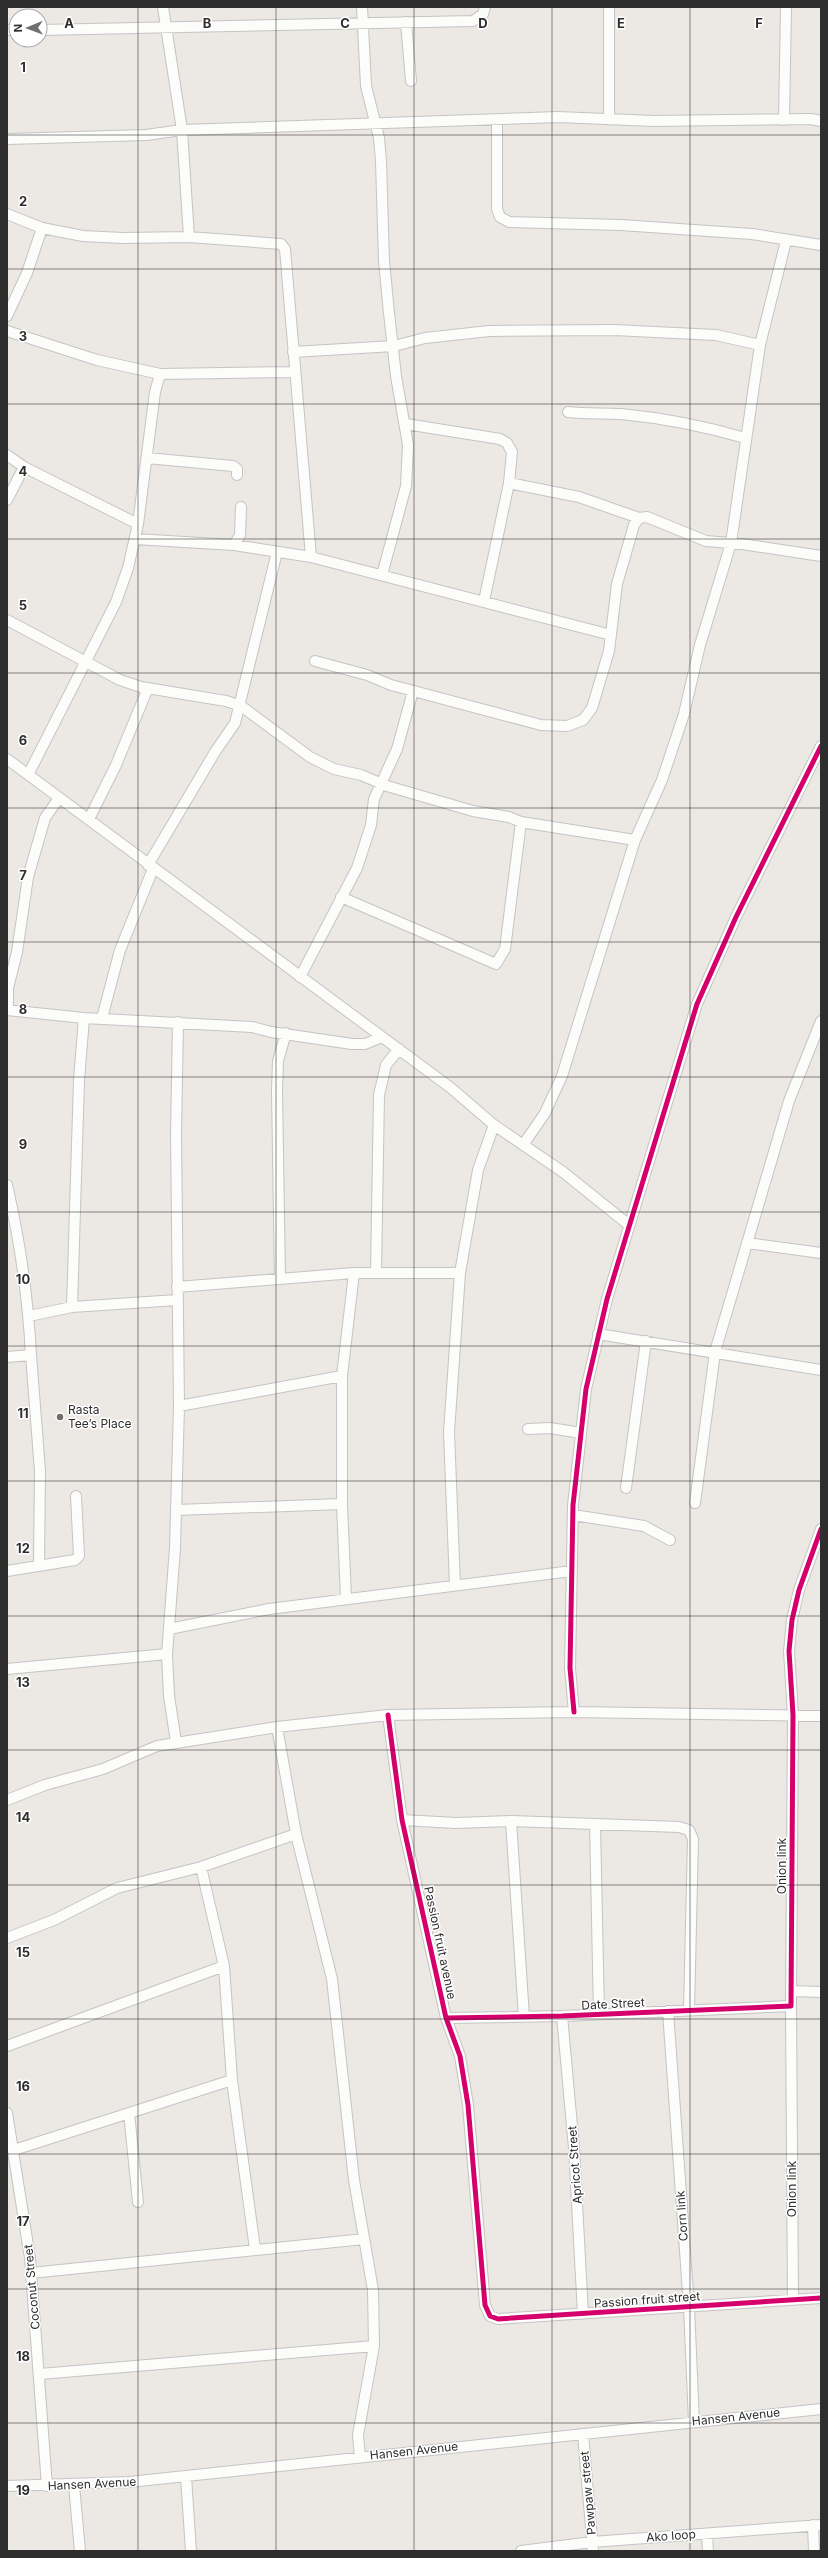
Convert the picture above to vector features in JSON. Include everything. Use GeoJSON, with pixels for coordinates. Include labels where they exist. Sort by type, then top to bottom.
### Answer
{"type":"FeatureCollection","features":[{"type":"Feature","properties":{"kind":"street"},"geometry":{"type":"LineString","coordinates":[[163,7],[182,130],[188,237]]}},
{"type":"Feature","properties":{"kind":"street"},"geometry":{"type":"LineString","coordinates":[[362,7],[366,86],[375,124],[381,162],[384,261],[396,376],[406,424],[408,445],[406,486],[382,575]]}},
{"type":"Feature","properties":{"kind":"street"},"geometry":{"type":"LineString","coordinates":[[48,30],[304,26],[362,23],[473,21],[483,14],[485,7]]}},
{"type":"Feature","properties":{"kind":"street"},"geometry":{"type":"LineString","coordinates":[[609,7],[609,120]]}},
{"type":"Feature","properties":{"kind":"street"},"geometry":{"type":"LineString","coordinates":[[784,120],[786,7]]}},
{"type":"Feature","properties":{"kind":"street"},"geometry":{"type":"LineString","coordinates":[[406,22],[411,81]]}},
{"type":"Feature","properties":{"kind":"street"},"geometry":{"type":"LineString","coordinates":[[7,139],[146,135],[182,130],[558,117],[609,120],[821,121]]}},
{"type":"Feature","properties":{"kind":"street"},"geometry":{"type":"LineString","coordinates":[[497,120],[497,209],[500,217],[509,222],[636,226],[752,234],[786,241],[821,245]]}},
{"type":"Feature","properties":{"kind":"street"},"geometry":{"type":"LineString","coordinates":[[7,214],[42,228],[83,236],[110,238],[188,237],[281,244],[285,249],[311,556]]}},
{"type":"Feature","properties":{"kind":"street"},"geometry":{"type":"LineString","coordinates":[[7,316],[27,273],[42,228]]}},
{"type":"Feature","properties":{"kind":"street"},"geometry":{"type":"LineString","coordinates":[[523,1145],[545,1113],[562,1076],[635,840],[662,780],[684,714],[702,638],[731,543],[745,438],[754,393],[760,345],[786,241]]}},
{"type":"Feature","properties":{"kind":"street"},"geometry":{"type":"LineString","coordinates":[[293,352],[394,346],[425,338],[489,331],[591,330],[716,335],[760,345]]}},
{"type":"Feature","properties":{"kind":"street"},"geometry":{"type":"LineString","coordinates":[[7,331],[97,360],[160,374],[295,372]]}},
{"type":"Feature","properties":{"kind":"street"},"geometry":{"type":"LineString","coordinates":[[28,774],[84,660],[116,602],[138,524],[155,392],[160,374]]}},
{"type":"Feature","properties":{"kind":"street"},"geometry":{"type":"LineString","coordinates":[[568,412],[620,414],[666,420],[707,427],[745,438]]}},
{"type":"Feature","properties":{"kind":"street"},"geometry":{"type":"LineString","coordinates":[[406,424],[500,439],[507,443],[512,452],[506,509],[484,601]]}},
{"type":"Feature","properties":{"kind":"street"},"geometry":{"type":"LineString","coordinates":[[7,455],[24,467],[138,524]]}},
{"type":"Feature","properties":{"kind":"street"},"geometry":{"type":"LineString","coordinates":[[147,458],[233,466],[237,469],[237,475]]}},
{"type":"Feature","properties":{"kind":"street"},"geometry":{"type":"LineString","coordinates":[[7,500],[24,467]]}},
{"type":"Feature","properties":{"kind":"street"},"geometry":{"type":"LineString","coordinates":[[509,483],[579,497],[639,518],[647,517],[706,541],[731,543],[821,556]]}},
{"type":"Feature","properties":{"kind":"street"},"geometry":{"type":"LineString","coordinates":[[234,545],[240,535],[241,507]]}},
{"type":"Feature","properties":{"kind":"street"},"geometry":{"type":"LineString","coordinates":[[316,661],[367,674],[413,691],[430,693],[541,725],[567,726],[583,720],[592,708],[609,651],[615,616],[617,584],[634,524],[639,518]]}},
{"type":"Feature","properties":{"kind":"street"},"geometry":{"type":"LineString","coordinates":[[135,539],[234,545],[311,556],[611,635]]}},
{"type":"Feature","properties":{"kind":"street"},"geometry":{"type":"LineString","coordinates":[[102,1018],[120,950],[150,867],[215,752],[235,723],[241,706],[277,552]]}},
{"type":"Feature","properties":{"kind":"street"},"geometry":{"type":"LineString","coordinates":[[7,620],[120,680],[148,688],[226,701],[241,706],[310,757],[334,769],[361,775],[381,783],[473,811],[509,817],[521,822],[635,840]]}},
{"type":"Feature","properties":{"kind":"street"},"geometry":{"type":"LineString","coordinates":[[89,819],[116,765],[148,688]]}},
{"type":"Feature","properties":{"kind":"street"},"geometry":{"type":"LineString","coordinates":[[300,977],[339,906],[341,897],[357,868],[371,825],[374,799],[397,749],[413,691]]}},
{"type":"Feature","properties":{"kind":"street"},"geometry":{"type":"LineString","coordinates":[[574,1712],[570,1668],[573,1515],[586,1389],[598,1334],[615,1269],[697,1004],[736,917],[821,746]]}},
{"type":"Feature","properties":{"kind":"street"},"geometry":{"type":"LineString","coordinates":[[7,759],[89,819],[150,867],[451,1088],[494,1125],[563,1172],[629,1225]]}},
{"type":"Feature","properties":{"kind":"street"},"geometry":{"type":"LineString","coordinates":[[59,798],[45,818],[28,877],[17,952],[8,988],[7,1010],[84,1018],[252,1027],[359,1044],[382,1037]]}},
{"type":"Feature","properties":{"kind":"street"},"geometry":{"type":"LineString","coordinates":[[341,897],[496,964],[505,949],[521,822]]}},
{"type":"Feature","properties":{"kind":"street"},"geometry":{"type":"LineString","coordinates":[[72,1307],[79,1080],[84,1018]]}},
{"type":"Feature","properties":{"kind":"street"},"geometry":{"type":"LineString","coordinates":[[695,1503],[715,1352],[789,1101],[821,1021]]}},
{"type":"Feature","properties":{"kind":"street"},"geometry":{"type":"LineString","coordinates":[[176,1742],[169,1696],[167,1654],[176,1510],[179,1406],[177,1300],[178,1022]]}},
{"type":"Feature","properties":{"kind":"street"},"geometry":{"type":"LineString","coordinates":[[280,1279],[277,1091],[278,1061],[286,1033]]}},
{"type":"Feature","properties":{"kind":"street"},"geometry":{"type":"LineString","coordinates":[[376,1272],[379,1095],[386,1065],[399,1050]]}},
{"type":"Feature","properties":{"kind":"street"},"geometry":{"type":"LineString","coordinates":[[455,1585],[449,1432],[460,1273],[478,1170],[494,1125]]}},
{"type":"Feature","properties":{"kind":"street"},"geometry":{"type":"LineString","coordinates":[[7,1185],[16,1225],[29,1316],[40,1470],[39,1565]]}},
{"type":"Feature","properties":{"kind":"street"},"geometry":{"type":"LineString","coordinates":[[747,1243],[821,1253]]}},
{"type":"Feature","properties":{"kind":"street"},"geometry":{"type":"LineString","coordinates":[[177,1287],[354,1272],[460,1273]]}},
{"type":"Feature","properties":{"kind":"street"},"geometry":{"type":"LineString","coordinates":[[346,1600],[342,1504],[342,1376],[354,1272]]}},
{"type":"Feature","properties":{"kind":"street"},"geometry":{"type":"LineString","coordinates":[[29,1316],[72,1307],[177,1300]]}},
{"type":"Feature","properties":{"kind":"street"},"geometry":{"type":"LineString","coordinates":[[598,1334],[821,1370]]}},
{"type":"Feature","properties":{"kind":"street"},"geometry":{"type":"LineString","coordinates":[[626,1488],[646,1341]]}},
{"type":"Feature","properties":{"kind":"street"},"geometry":{"type":"LineString","coordinates":[[7,1357],[31,1355]]}},
{"type":"Feature","properties":{"kind":"street"},"geometry":{"type":"LineString","coordinates":[[179,1406],[342,1376]]}},
{"type":"Feature","properties":{"kind":"street"},"geometry":{"type":"LineString","coordinates":[[528,1428],[550,1428],[581,1433]]}},
{"type":"Feature","properties":{"kind":"street"},"geometry":{"type":"LineString","coordinates":[[7,1571],[75,1560],[79,1556],[76,1496]]}},
{"type":"Feature","properties":{"kind":"street"},"geometry":{"type":"LineString","coordinates":[[176,1510],[342,1504]]}},
{"type":"Feature","properties":{"kind":"street"},"geometry":{"type":"LineString","coordinates":[[573,1515],[644,1526],[670,1540]]}},
{"type":"Feature","properties":{"kind":"street","name":"Onion link"},"geometry":{"type":"LineString","coordinates":[[793,2300],[786,2007],[792,1991],[793,1715],[789,1651],[792,1620],[799,1590],[821,1529]]}},
{"type":"Feature","properties":{"kind":"street"},"geometry":{"type":"LineString","coordinates":[[169,1629],[269,1609],[572,1571]]}},
{"type":"Feature","properties":{"kind":"street"},"geometry":{"type":"LineString","coordinates":[[7,1669],[167,1654]]}},
{"type":"Feature","properties":{"kind":"street"},"geometry":{"type":"LineString","coordinates":[[7,1800],[45,1784],[103,1769],[157,1746],[277,1727],[388,1715],[574,1712],[821,1716]]}},
{"type":"Feature","properties":{"kind":"street","name":"Passion fruit avenue"},"geometry":{"type":"LineString","coordinates":[[388,1715],[402,1820],[446,2018],[460,2056],[468,2105],[484,2297],[490,2316]]}},
{"type":"Feature","properties":{"kind":"street"},"geometry":{"type":"LineString","coordinates":[[277,1727],[296,1834],[332,1979],[354,2180],[373,2290],[374,2346],[358,2435],[360,2457]]}},
{"type":"Feature","properties":{"kind":"street"},"geometry":{"type":"LineString","coordinates":[[402,1820],[456,1823],[511,1821],[679,1827],[689,1830],[693,1839],[689,2010]]}},
{"type":"Feature","properties":{"kind":"street"},"geometry":{"type":"LineString","coordinates":[[511,1821],[524,2017]]}},
{"type":"Feature","properties":{"kind":"street"},"geometry":{"type":"LineString","coordinates":[[595,1824],[599,2014]]}},
{"type":"Feature","properties":{"kind":"street"},"geometry":{"type":"LineString","coordinates":[[7,1938],[54,1920],[117,1888],[201,1867],[296,1834]]}},
{"type":"Feature","properties":{"kind":"street"},"geometry":{"type":"LineString","coordinates":[[201,1867],[224,1966],[232,2080],[255,2249]]}},
{"type":"Feature","properties":{"kind":"street"},"geometry":{"type":"LineString","coordinates":[[7,2046],[224,1966]]}},
{"type":"Feature","properties":{"kind":"street"},"geometry":{"type":"LineString","coordinates":[[792,1991],[821,1992]]}},
{"type":"Feature","properties":{"kind":"street","name":"Date Street"},"geometry":{"type":"LineString","coordinates":[[446,2018],[562,2016],[786,2007]]}},
{"type":"Feature","properties":{"kind":"street","name":"Corn link"},"geometry":{"type":"LineString","coordinates":[[668,2011],[689,2307],[694,2422]]}},
{"type":"Feature","properties":{"kind":"street","name":"Apricot Street"},"geometry":{"type":"LineString","coordinates":[[562,2016],[574,2148],[583,2314]]}},
{"type":"Feature","properties":{"kind":"street"},"geometry":{"type":"LineString","coordinates":[[14,2150],[232,2080]]}},
{"type":"Feature","properties":{"kind":"street","name":"Coconut Street"},"geometry":{"type":"LineString","coordinates":[[7,2113],[14,2150],[31,2273],[40,2374],[47,2486]]}},
{"type":"Feature","properties":{"kind":"street"},"geometry":{"type":"LineString","coordinates":[[129,2113],[138,2202]]}},
{"type":"Feature","properties":{"kind":"street"},"geometry":{"type":"LineString","coordinates":[[31,2273],[364,2239]]}},
{"type":"Feature","properties":{"kind":"street","name":"Passion fruit street"},"geometry":{"type":"LineString","coordinates":[[490,2316],[498,2319],[821,2298]]}},
{"type":"Feature","properties":{"kind":"street"},"geometry":{"type":"LineString","coordinates":[[40,2374],[374,2346]]}},
{"type":"Feature","properties":{"kind":"street","name":"Hansen Avenue"},"geometry":{"type":"LineString","coordinates":[[7,2486],[74,2485],[186,2476],[821,2409]]}},
{"type":"Feature","properties":{"kind":"street","name":"Pawpaw street"},"geometry":{"type":"LineString","coordinates":[[583,2434],[593,2547]]}},
{"type":"Feature","properties":{"kind":"street"},"geometry":{"type":"LineString","coordinates":[[186,2476],[191,2551]]}},
{"type":"Feature","properties":{"kind":"street"},"geometry":{"type":"LineString","coordinates":[[74,2485],[80,2551]]}},
{"type":"Feature","properties":{"kind":"street"},"geometry":{"type":"LineString","coordinates":[[814,2551],[817,2525]]}},
{"type":"Feature","properties":{"kind":"street","name":"Ako loop"},"geometry":{"type":"LineString","coordinates":[[521,2551],[593,2547],[707,2534],[817,2525]]}},
{"type":"Feature","properties":{"kind":"street"},"geometry":{"type":"LineString","coordinates":[[707,2534],[708,2551]]}},
{"type":"Feature","properties":{"kind":"cycle path"},"geometry":{"type":"LineString","coordinates":[[574,1712],[570,1668],[573,1505],[586,1389],[607,1299],[697,1004],[736,917],[821,746]]}},
{"type":"Feature","properties":{"kind":"cycle path"},"geometry":{"type":"LineString","coordinates":[[446,2018],[562,2016],[791,2006],[793,1715],[789,1651],[792,1620],[799,1590],[821,1529]]}},
{"type":"Feature","properties":{"kind":"cycle path"},"geometry":{"type":"LineString","coordinates":[[388,1715],[402,1820],[446,2018],[460,2056],[468,2105],[485,2305],[490,2316],[498,2319],[821,2298]]}},
{"type":"Feature","properties":{"kind":"place","name":"Rasta Tee’s Place"},"geometry":{"type":"Point","coordinates":[60,1417]}}]}
